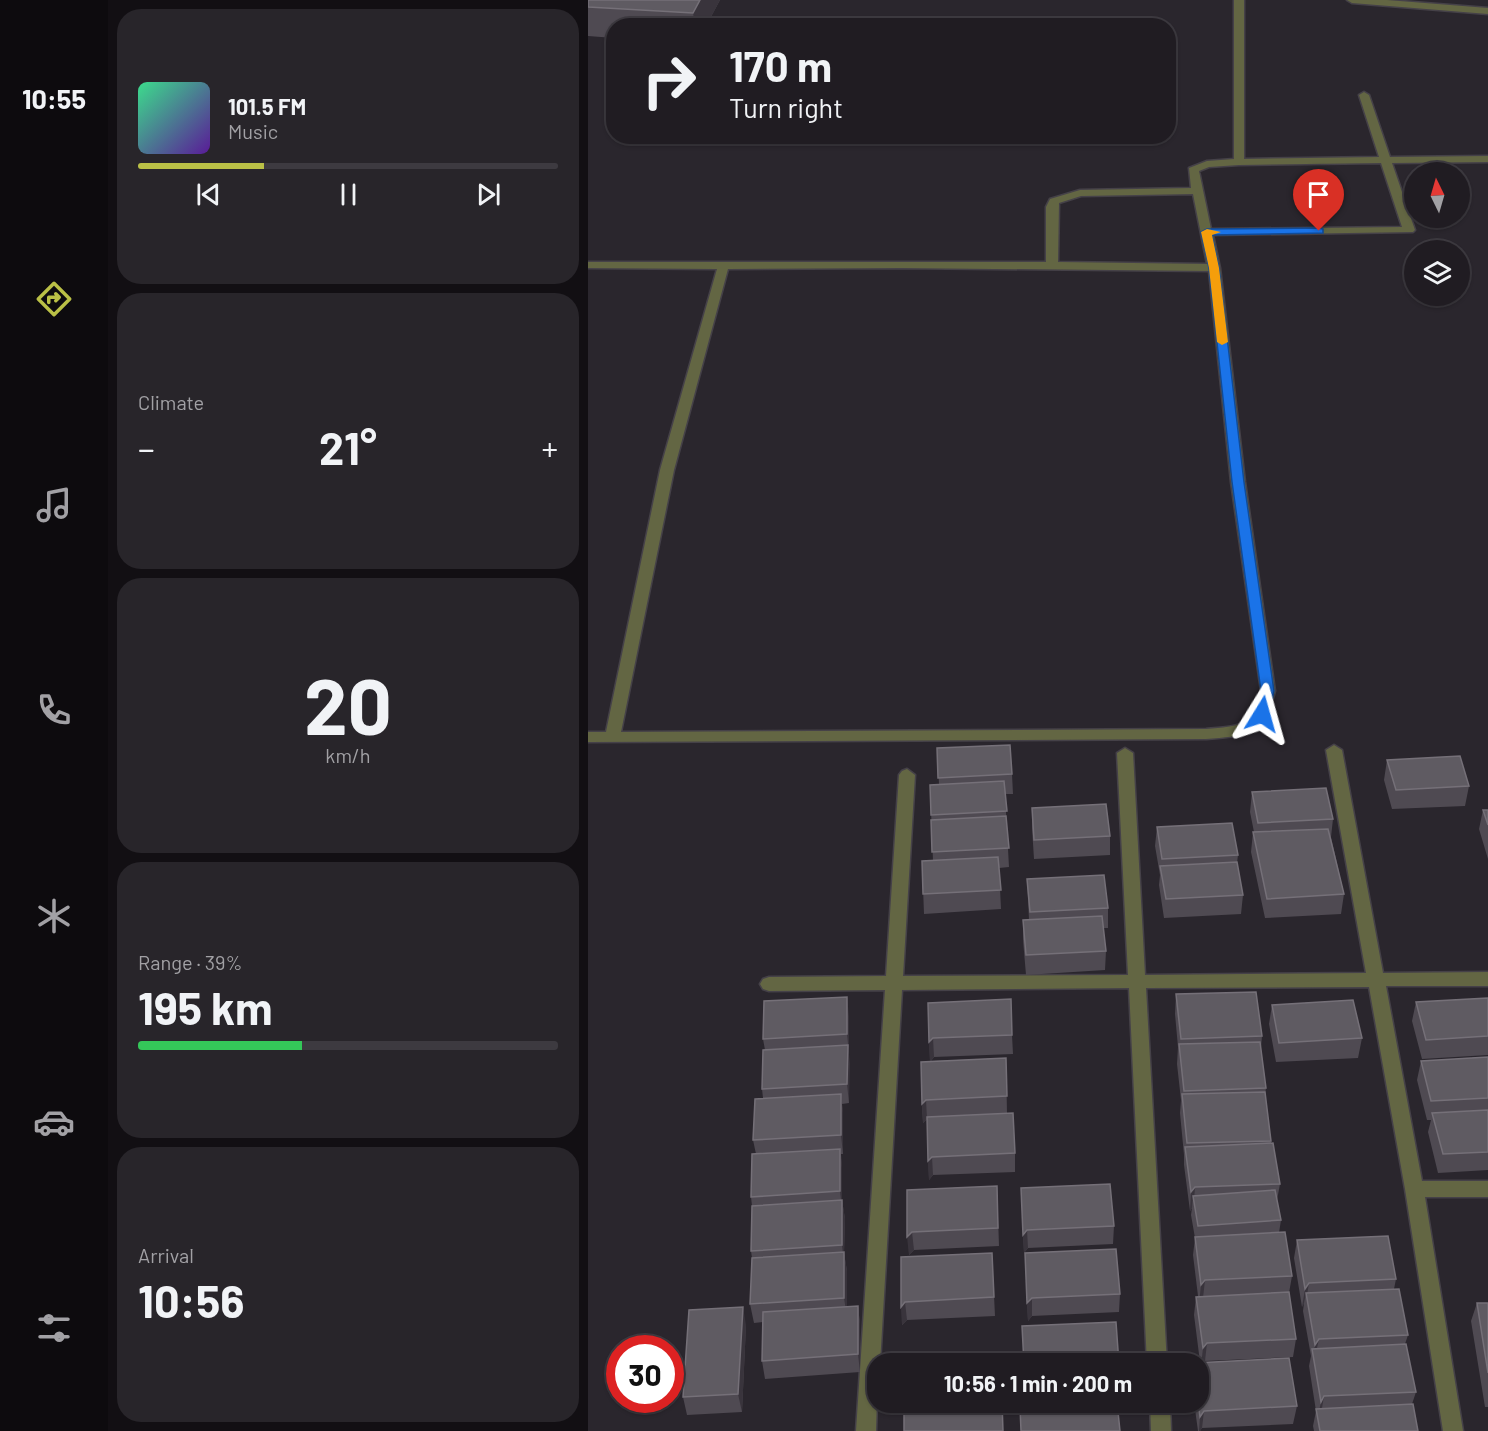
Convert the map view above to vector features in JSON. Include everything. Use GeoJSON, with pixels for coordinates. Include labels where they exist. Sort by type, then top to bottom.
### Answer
{"type":"FeatureCollection","features":[{"type":"Feature","properties":{"kind":"street"},"geometry":{"type":"LineString","coordinates":[[1239,0],[1239,162]]}},
{"type":"Feature","properties":{"kind":"street"},"geometry":{"type":"LineString","coordinates":[[1352,0],[1488,11]]}},
{"type":"Feature","properties":{"kind":"street"},"geometry":{"type":"LineString","coordinates":[[1207,232],[1409,230],[1384,161],[1364,95]]}},
{"type":"Feature","properties":{"kind":"street"},"geometry":{"type":"LineString","coordinates":[[588,737],[1206,734],[1246,731],[1262,714],[1268,691],[1238,482],[1214,268],[1193,170],[1198,166],[1239,162],[1488,159]]}},
{"type":"Feature","properties":{"kind":"street"},"geometry":{"type":"LineString","coordinates":[[1052,263],[1052,207],[1054,201],[1061,197],[1080,193],[1197,191]]}},
{"type":"Feature","properties":{"kind":"street"},"geometry":{"type":"LineString","coordinates":[[588,265],[723,267],[1052,263],[1214,268]]}},
{"type":"Feature","properties":{"kind":"street"},"geometry":{"type":"LineString","coordinates":[[612,737],[668,470],[723,267]]}},
{"type":"Feature","properties":{"kind":"street"},"geometry":{"type":"LineString","coordinates":[[1334,750],[1414,1189],[1454,1431]]}},
{"type":"Feature","properties":{"kind":"street"},"geometry":{"type":"LineString","coordinates":[[1125,753],[1156,1353]]}},
{"type":"Feature","properties":{"kind":"street"},"geometry":{"type":"LineString","coordinates":[[866,1431],[908,775]]}},
{"type":"Feature","properties":{"kind":"street"},"geometry":{"type":"LineString","coordinates":[[769,984],[1488,979]]}},
{"type":"Feature","properties":{"kind":"street"},"geometry":{"type":"LineString","coordinates":[[1414,1189],[1488,1189]]}},
{"type":"Feature","properties":{"kind":"street"},"geometry":{"type":"LineString","coordinates":[[1160,1413],[1161,1431]]}},
{"type":"Feature","properties":{"kind":"building"},"geometry":{"type":"Polygon","coordinates":[[[588,0],[700,0],[693,13],[588,7],[588,0]]]}},
{"type":"Feature","properties":{"kind":"building"},"geometry":{"type":"Polygon","coordinates":[[[1010,745],[1012,774],[938,778],[937,748],[1010,745]]]}},
{"type":"Feature","properties":{"kind":"building"},"geometry":{"type":"Polygon","coordinates":[[[1460,756],[1469,786],[1396,790],[1387,760],[1460,756]]]}},
{"type":"Feature","properties":{"kind":"building"},"geometry":{"type":"Polygon","coordinates":[[[1004,781],[1007,811],[931,815],[930,785],[1004,781]]]}},
{"type":"Feature","properties":{"kind":"building"},"geometry":{"type":"Polygon","coordinates":[[[1326,788],[1333,819],[1258,823],[1252,792],[1326,788]]]}},
{"type":"Feature","properties":{"kind":"building"},"geometry":{"type":"Polygon","coordinates":[[[1106,804],[1110,836],[1034,840],[1032,808],[1106,804]]]}},
{"type":"Feature","properties":{"kind":"building"},"geometry":{"type":"Polygon","coordinates":[[[1483,810],[1488,810],[1488,825],[1483,810]]]}},
{"type":"Feature","properties":{"kind":"building"},"geometry":{"type":"Polygon","coordinates":[[[1006,816],[1009,848],[932,852],[931,820],[1006,816]]]}},
{"type":"Feature","properties":{"kind":"building"},"geometry":{"type":"Polygon","coordinates":[[[1232,823],[1238,855],[1162,859],[1157,827],[1232,823]]]}},
{"type":"Feature","properties":{"kind":"building"},"geometry":{"type":"Polygon","coordinates":[[[1328,829],[1344,894],[1267,899],[1253,832],[1328,829]]]}},
{"type":"Feature","properties":{"kind":"building"},"geometry":{"type":"Polygon","coordinates":[[[998,857],[1001,890],[923,894],[922,861],[998,857]]]}},
{"type":"Feature","properties":{"kind":"building"},"geometry":{"type":"Polygon","coordinates":[[[1237,862],[1243,895],[1166,899],[1160,866],[1237,862]]]}},
{"type":"Feature","properties":{"kind":"building"},"geometry":{"type":"Polygon","coordinates":[[[1104,875],[1108,908],[1030,912],[1027,879],[1104,875]]]}},
{"type":"Feature","properties":{"kind":"building"},"geometry":{"type":"Polygon","coordinates":[[[1102,916],[1106,951],[1026,955],[1023,920],[1102,916]]]}},
{"type":"Feature","properties":{"kind":"building"},"geometry":{"type":"Polygon","coordinates":[[[1256,992],[1262,1036],[1181,1039],[1176,994],[1256,992]]]}},
{"type":"Feature","properties":{"kind":"building"},"geometry":{"type":"Polygon","coordinates":[[[847,997],[847,1034],[763,1039],[764,1001],[847,997]]]}},
{"type":"Feature","properties":{"kind":"building"},"geometry":{"type":"Polygon","coordinates":[[[1488,998],[1488,1036],[1426,1040],[1416,1002],[1488,998]]]}},
{"type":"Feature","properties":{"kind":"building"},"geometry":{"type":"Polygon","coordinates":[[[1011,999],[1012,1035],[933,1038],[929,1042],[928,1003],[1011,999]]]}},
{"type":"Feature","properties":{"kind":"building"},"geometry":{"type":"Polygon","coordinates":[[[1353,1000],[1362,1038],[1279,1043],[1272,1005],[1353,1000]]]}},
{"type":"Feature","properties":{"kind":"building"},"geometry":{"type":"Polygon","coordinates":[[[1260,1042],[1266,1088],[1184,1091],[1179,1044],[1260,1042]]]}},
{"type":"Feature","properties":{"kind":"building"},"geometry":{"type":"Polygon","coordinates":[[[848,1045],[847,1084],[762,1089],[763,1050],[848,1045]]]}},
{"type":"Feature","properties":{"kind":"building"},"geometry":{"type":"Polygon","coordinates":[[[1488,1057],[1488,1098],[1431,1101],[1421,1061],[1488,1057]]]}},
{"type":"Feature","properties":{"kind":"building"},"geometry":{"type":"Polygon","coordinates":[[[1006,1058],[1007,1096],[926,1100],[922,1104],[921,1062],[1006,1058]]]}},
{"type":"Feature","properties":{"kind":"building"},"geometry":{"type":"Polygon","coordinates":[[[1265,1092],[1271,1141],[1187,1143],[1182,1094],[1265,1092]]]}},
{"type":"Feature","properties":{"kind":"building"},"geometry":{"type":"Polygon","coordinates":[[[841,1094],[841,1135],[753,1140],[755,1099],[841,1094]]]}},
{"type":"Feature","properties":{"kind":"building"},"geometry":{"type":"Polygon","coordinates":[[[1488,1110],[1488,1152],[1443,1154],[1432,1113],[1488,1110]]]}},
{"type":"Feature","properties":{"kind":"building"},"geometry":{"type":"Polygon","coordinates":[[[1013,1113],[1015,1153],[932,1157],[928,1161],[927,1117],[1013,1113]]]}},
{"type":"Feature","properties":{"kind":"building"},"geometry":{"type":"Polygon","coordinates":[[[1273,1143],[1280,1184],[1195,1187],[1191,1192],[1185,1147],[1273,1143]]]}},
{"type":"Feature","properties":{"kind":"building"},"geometry":{"type":"Polygon","coordinates":[[[840,1149],[840,1191],[751,1197],[752,1154],[840,1149]]]}},
{"type":"Feature","properties":{"kind":"building"},"geometry":{"type":"Polygon","coordinates":[[[1110,1184],[1114,1226],[1027,1230],[1023,1235],[1021,1188],[1110,1184]]]}},
{"type":"Feature","properties":{"kind":"building"},"geometry":{"type":"Polygon","coordinates":[[[997,1186],[998,1228],[912,1232],[907,1237],[907,1190],[997,1186]]]}},
{"type":"Feature","properties":{"kind":"building"},"geometry":{"type":"Polygon","coordinates":[[[1275,1190],[1281,1220],[1198,1226],[1193,1196],[1275,1190]]]}},
{"type":"Feature","properties":{"kind":"building"},"geometry":{"type":"Polygon","coordinates":[[[842,1200],[842,1245],[751,1251],[752,1206],[842,1200]]]}},
{"type":"Feature","properties":{"kind":"building"},"geometry":{"type":"Polygon","coordinates":[[[1285,1232],[1292,1276],[1205,1280],[1201,1285],[1195,1237],[1285,1232]]]}},
{"type":"Feature","properties":{"kind":"building"},"geometry":{"type":"Polygon","coordinates":[[[1388,1236],[1396,1279],[1309,1283],[1305,1289],[1297,1240],[1388,1236]]]}},
{"type":"Feature","properties":{"kind":"building"},"geometry":{"type":"Polygon","coordinates":[[[1116,1249],[1120,1294],[1032,1298],[1027,1303],[1025,1253],[1116,1249]]]}},
{"type":"Feature","properties":{"kind":"building"},"geometry":{"type":"Polygon","coordinates":[[[844,1252],[844,1298],[750,1304],[752,1258],[844,1252]]]}},
{"type":"Feature","properties":{"kind":"building"},"geometry":{"type":"Polygon","coordinates":[[[992,1253],[994,1297],[905,1302],[901,1307],[901,1257],[992,1253]]]}},
{"type":"Feature","properties":{"kind":"building"},"geometry":{"type":"Polygon","coordinates":[[[1399,1289],[1408,1335],[1319,1339],[1315,1345],[1306,1293],[1399,1289]]]}},
{"type":"Feature","properties":{"kind":"building"},"geometry":{"type":"Polygon","coordinates":[[[1289,1292],[1296,1339],[1207,1343],[1203,1348],[1196,1297],[1289,1292]]]}},
{"type":"Feature","properties":{"kind":"building"},"geometry":{"type":"Polygon","coordinates":[[[1477,1303],[1488,1303],[1488,1373],[1477,1303]]]}},
{"type":"Feature","properties":{"kind":"building"},"geometry":{"type":"Polygon","coordinates":[[[858,1306],[858,1354],[762,1361],[763,1312],[858,1306]]]}},
{"type":"Feature","properties":{"kind":"building"},"geometry":{"type":"Polygon","coordinates":[[[743,1307],[738,1394],[684,1397],[689,1310],[743,1307]]]}},
{"type":"Feature","properties":{"kind":"building"},"geometry":{"type":"Polygon","coordinates":[[[1116,1322],[1118,1353],[1023,1353],[1022,1326],[1116,1322]]]}},
{"type":"Feature","properties":{"kind":"building"},"geometry":{"type":"Polygon","coordinates":[[[1406,1344],[1416,1392],[1324,1396],[1321,1402],[1312,1349],[1406,1344]]]}},
{"type":"Feature","properties":{"kind":"building"},"geometry":{"type":"Polygon","coordinates":[[[1289,1358],[1297,1406],[1209,1411],[1209,1362],[1289,1358]]]}},
{"type":"Feature","properties":{"kind":"building"},"geometry":{"type":"Polygon","coordinates":[[[1413,1404],[1418,1431],[1320,1431],[1316,1409],[1413,1404]]]}},
{"type":"Feature","properties":{"kind":"building"},"geometry":{"type":"Polygon","coordinates":[[[904,1413],[1002,1413],[1003,1431],[904,1431],[904,1413]]]}},
{"type":"Feature","properties":{"kind":"building"},"geometry":{"type":"Polygon","coordinates":[[[1020,1413],[1118,1413],[1120,1431],[1021,1431],[1020,1413]]]}},
{"type":"Feature","properties":{"kind":"slow traffic"},"geometry":{"type":"LineString","coordinates":[[1216,232],[1207,232],[1214,268],[1222,342]]}},
{"type":"Feature","properties":{"kind":"route"},"geometry":{"type":"LineString","coordinates":[[1262,714],[1268,691],[1238,482],[1214,268],[1207,232],[1319,231]]}}]}
